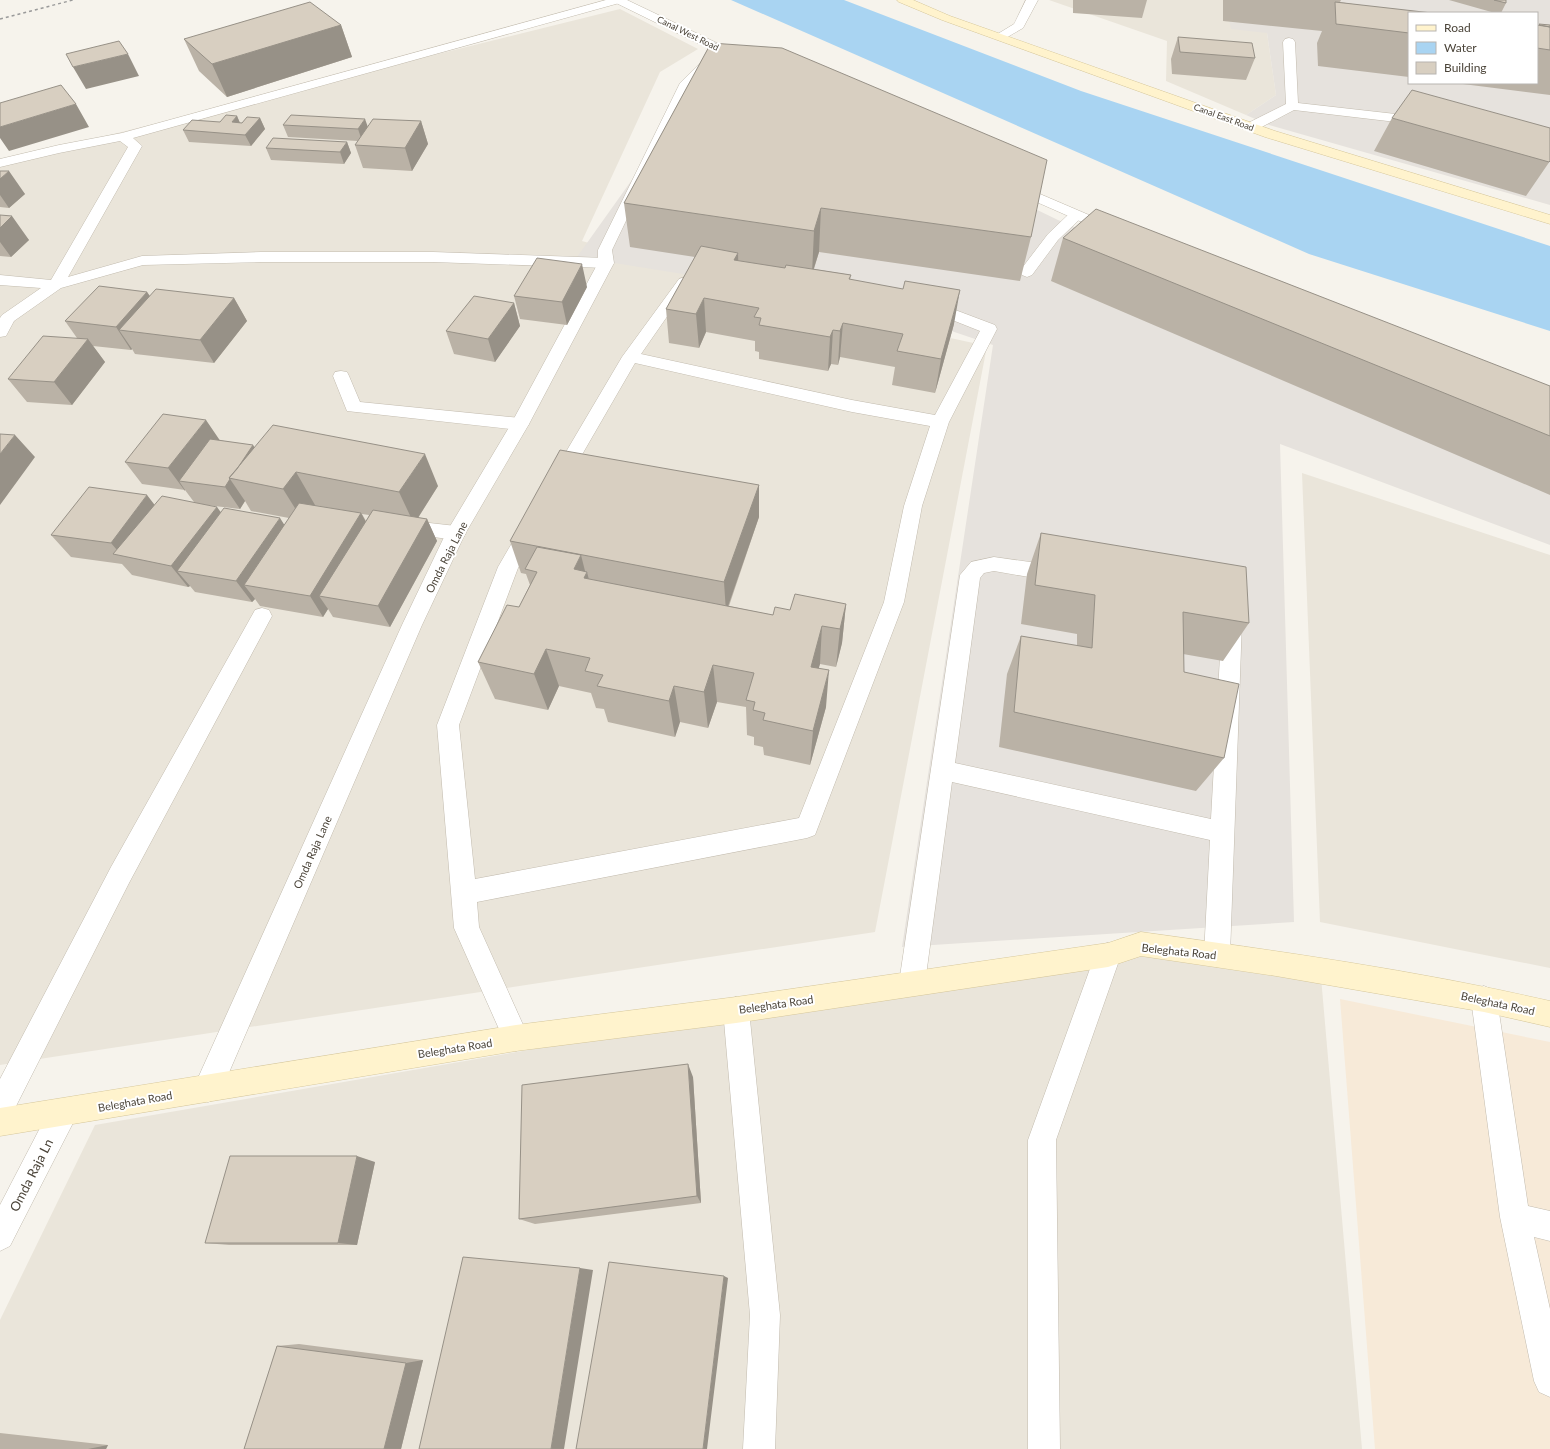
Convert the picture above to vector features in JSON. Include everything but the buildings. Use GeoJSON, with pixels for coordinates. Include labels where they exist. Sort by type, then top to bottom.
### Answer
{"type":"FeatureCollection","features":[{"type":"Feature","properties":{"kind":"main road","name":"Canal East Road"},"geometry":{"type":"LineString","coordinates":[[903,0],[946,18],[1250,127],[1550,220]]}},
{"type":"Feature","properties":{"kind":"main road","name":"Beleghata Road"},"geometry":{"type":"LineString","coordinates":[[0,1122],[63,1113],[516,1038],[736,1010],[1108,955],[1141,944],[1484,999],[1550,1014]]}},
{"type":"Feature","properties":{"kind":"street"},"geometry":{"type":"LineString","coordinates":[[0,163],[59,149],[123,137],[618,0]]}},
{"type":"Feature","properties":{"kind":"street","name":"Canal West Road"},"geometry":{"type":"LineString","coordinates":[[618,0],[750,63]]}},
{"type":"Feature","properties":{"kind":"street"},"geometry":{"type":"LineString","coordinates":[[1000,37],[1019,26],[1032,0]]}},
{"type":"Feature","properties":{"kind":"street"},"geometry":{"type":"LineString","coordinates":[[1289,42],[1292,106]]}},
{"type":"Feature","properties":{"kind":"street","name":"Omda Raja Lane"},"geometry":{"type":"LineString","coordinates":[[208,1088],[412,625],[456,533],[520,424],[606,263],[606,250],[686,83],[722,50]]}},
{"type":"Feature","properties":{"kind":"street"},"geometry":{"type":"LineString","coordinates":[[1250,127],[1292,106],[1433,122]]}},
{"type":"Feature","properties":{"kind":"street"},"geometry":{"type":"LineString","coordinates":[[56,285],[135,146],[123,137]]}},
{"type":"Feature","properties":{"kind":"street"},"geometry":{"type":"LineString","coordinates":[[997,179],[1127,237]]}},
{"type":"Feature","properties":{"kind":"street"},"geometry":{"type":"LineString","coordinates":[[1027,272],[1053,237],[1076,215]]}},
{"type":"Feature","properties":{"kind":"street"},"geometry":{"type":"LineString","coordinates":[[0,332],[8,318],[56,285],[142,262],[261,257],[434,257],[606,263]]}},
{"type":"Feature","properties":{"kind":"street"},"geometry":{"type":"LineString","coordinates":[[551,493],[630,357],[684,282],[706,276]]}},
{"type":"Feature","properties":{"kind":"street"},"geometry":{"type":"LineString","coordinates":[[0,280],[56,285]]}},
{"type":"Feature","properties":{"kind":"street"},"geometry":{"type":"LineString","coordinates":[[464,893],[807,827],[894,602],[913,506],[940,422],[989,329],[923,303],[907,301]]}},
{"type":"Feature","properties":{"kind":"street"},"geometry":{"type":"LineString","coordinates":[[630,357],[852,406],[940,422]]}},
{"type":"Feature","properties":{"kind":"street"},"geometry":{"type":"LineString","coordinates":[[341,376],[353,407],[520,424]]}},
{"type":"Feature","properties":{"kind":"street"},"geometry":{"type":"LineString","coordinates":[[516,1038],[467,928],[448,725],[508,567],[540,513]]}},
{"type":"Feature","properties":{"kind":"street"},"geometry":{"type":"LineString","coordinates":[[388,525],[456,533]]}},
{"type":"Feature","properties":{"kind":"street"},"geometry":{"type":"LineString","coordinates":[[912,983],[970,575],[978,567],[994,564],[1080,577]]}},
{"type":"Feature","properties":{"kind":"street"},"geometry":{"type":"LineString","coordinates":[[1217,955],[1232,614],[1225,605],[1219,601]]}},
{"type":"Feature","properties":{"kind":"street"},"geometry":{"type":"LineString","coordinates":[[0,1108],[120,875],[262,616]]}},
{"type":"Feature","properties":{"kind":"street"},"geometry":{"type":"LineString","coordinates":[[943,770],[1223,832]]}},
{"type":"Feature","properties":{"kind":"street"},"geometry":{"type":"LineString","coordinates":[[1044,1449],[1042,1140],[1108,955]]}},
{"type":"Feature","properties":{"kind":"street"},"geometry":{"type":"LineString","coordinates":[[1484,999],[1515,1217],[1550,1381]]}},
{"type":"Feature","properties":{"kind":"street"},"geometry":{"type":"LineString","coordinates":[[736,1010],[765,1315],[759,1449]]}},
{"type":"Feature","properties":{"kind":"street","name":"Omda Raja Ln"},"geometry":{"type":"LineString","coordinates":[[0,1236],[63,1113]]}},
{"type":"Feature","properties":{"kind":"street"},"geometry":{"type":"LineString","coordinates":[[1515,1217],[1550,1226]]}},
{"type":"Feature","properties":{"kind":"shaded area"},"geometry":{"type":"Polygon","coordinates":[[[1049,0],[1225,0],[1267,33],[1276,95],[1246,115],[1166,81],[1167,41],[1049,0]]]}},
{"type":"Feature","properties":{"kind":"shaded area"},"geometry":{"type":"Polygon","coordinates":[[[1225,0],[1550,0],[1550,205],[1269,125],[1246,115],[1276,95],[1267,33],[1231,29],[1225,0]]]}},
{"type":"Feature","properties":{"kind":"shaded area"},"geometry":{"type":"Polygon","coordinates":[[[620,9],[698,49],[660,72],[582,241],[836,313],[987,346],[875,932],[0,1065],[0,162],[620,9]]]}},
{"type":"Feature","properties":{"kind":"shaded area"},"geometry":{"type":"Polygon","coordinates":[[[726,59],[1058,220],[1513,413],[1550,425],[1550,545],[1280,444],[1294,922],[902,947],[993,345],[871,304],[577,257],[698,87],[726,59]]]}},
{"type":"Feature","properties":{"kind":"shaded area"},"geometry":{"type":"Polygon","coordinates":[[[1302,473],[1550,555],[1550,968],[1320,922],[1302,473]]]}},
{"type":"Feature","properties":{"kind":"shaded area"},"geometry":{"type":"Polygon","coordinates":[[[1141,944],[1321,977],[1362,1449],[0,1449],[0,1320],[95,1125],[1141,944]]]}},
{"type":"Feature","properties":{"kind":"shaded area"},"geometry":{"type":"Polygon","coordinates":[[[1340,999],[1550,1042],[1550,1449],[1375,1449],[1340,999]]]}},
{"type":"Feature","properties":{"kind":"water"},"geometry":{"type":"Polygon","coordinates":[[[731,0],[844,0],[1081,91],[1550,246],[1550,331],[1309,254],[731,0]]]}},
{"type":"Feature","properties":{"kind":"railway"},"geometry":{"type":"LineString","coordinates":[[0,19],[73,0]]}}]}
